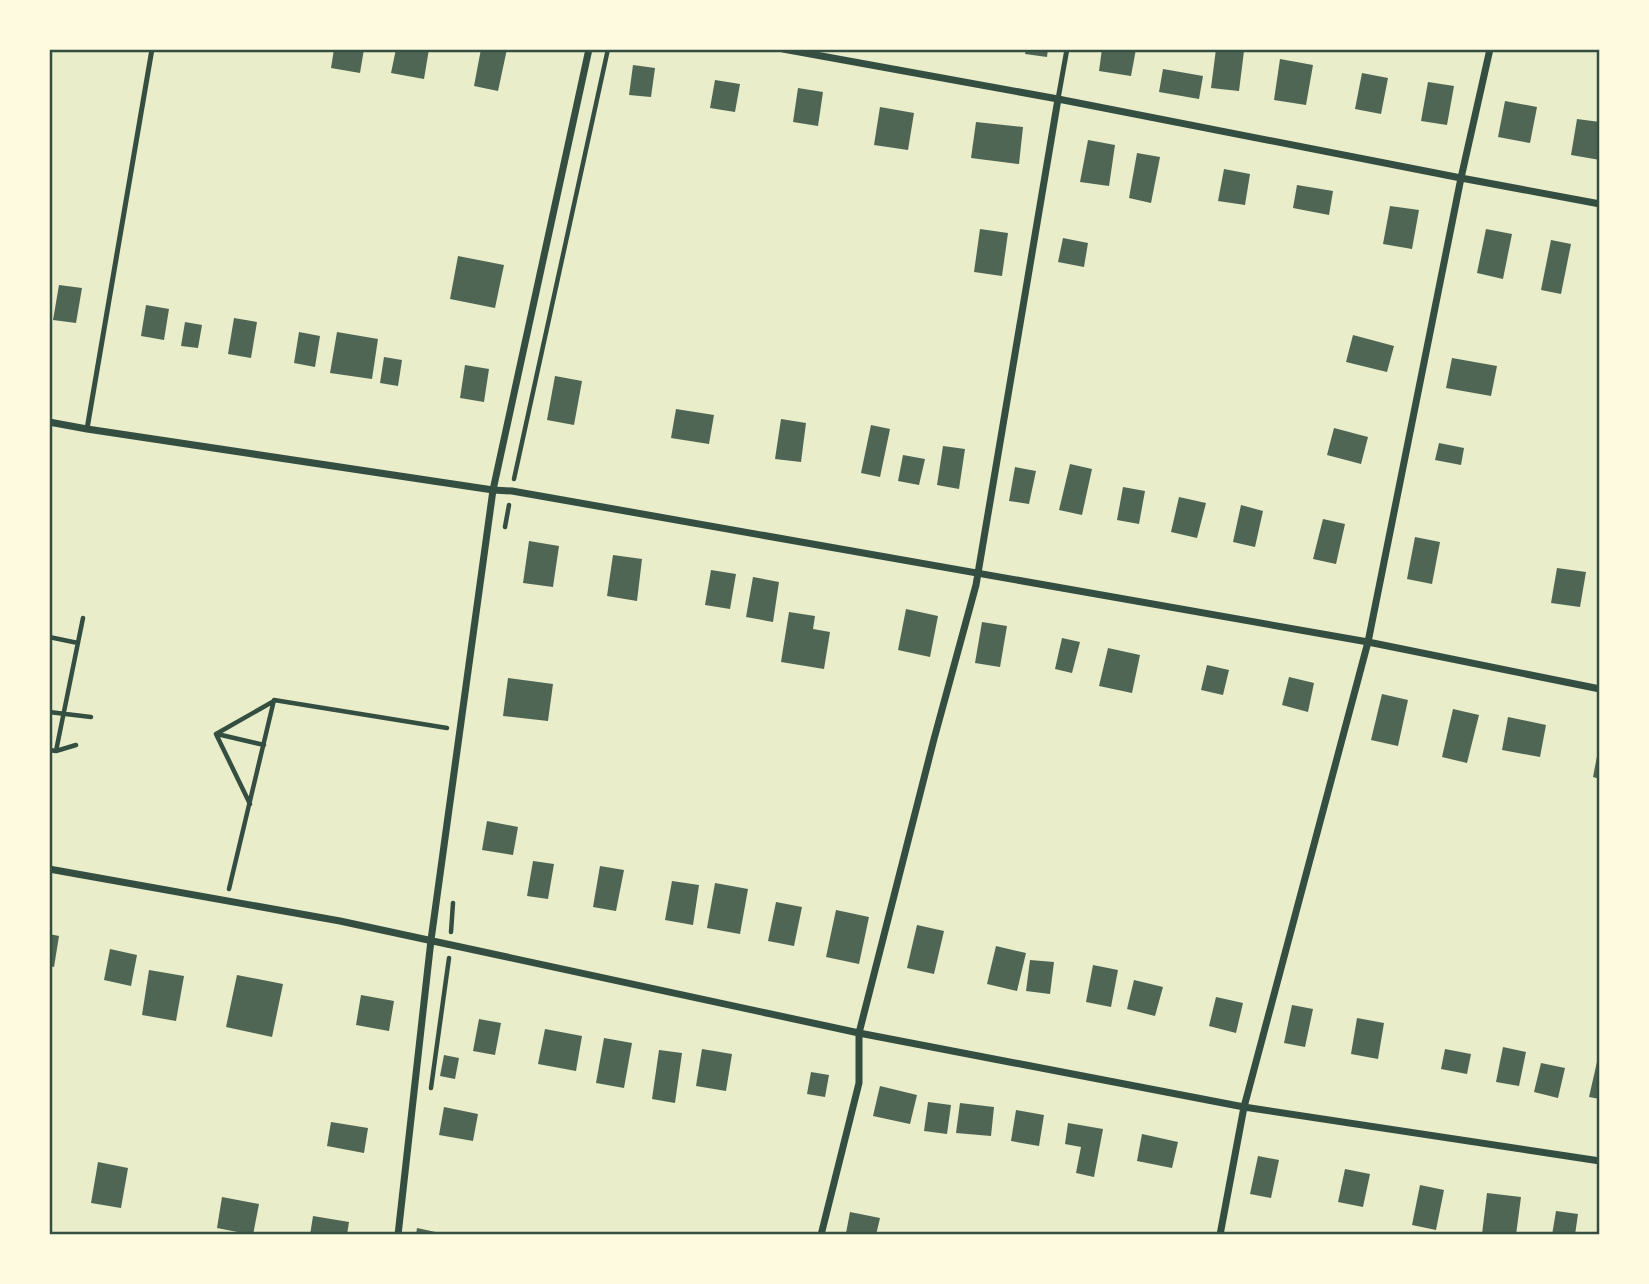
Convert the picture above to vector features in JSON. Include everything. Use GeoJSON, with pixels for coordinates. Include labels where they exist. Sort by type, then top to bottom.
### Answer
{"type":"FeatureCollection","features":[{"type":"Feature","properties":{"kind":"street"},"geometry":{"type":"LineString","coordinates":[[398,1235],[431,940],[493,490],[589,49]]}},
{"type":"Feature","properties":{"kind":"street"},"geometry":{"type":"LineString","coordinates":[[783,49],[1058,99],[1600,204]]}},
{"type":"Feature","properties":{"kind":"street"},"geometry":{"type":"LineString","coordinates":[[1220,1235],[1244,1107],[1368,642],[1461,178],[1490,49]]}},
{"type":"Feature","properties":{"kind":"street"},"geometry":{"type":"LineString","coordinates":[[821,1235],[859,1083],[859,1033],[933,739],[976,585],[1058,99]]}},
{"type":"Feature","properties":{"kind":"street"},"geometry":{"type":"LineString","coordinates":[[49,422],[512,491],[1368,642],[1600,689]]}},
{"type":"Feature","properties":{"kind":"street"},"geometry":{"type":"LineString","coordinates":[[49,869],[340,920],[859,1033],[1244,1107],[1600,1161]]}},
{"type":"Feature","properties":{"kind":"lane"},"geometry":{"type":"LineString","coordinates":[[87,429],[152,49]]}},
{"type":"Feature","properties":{"kind":"lane"},"geometry":{"type":"LineString","coordinates":[[1058,99],[1067,49]]}},
{"type":"Feature","properties":{"kind":"path"},"geometry":{"type":"LineString","coordinates":[[504,531],[608,49]]}},
{"type":"Feature","properties":{"kind":"path"},"geometry":{"type":"LineString","coordinates":[[57,751],[83,618]]}},
{"type":"Feature","properties":{"kind":"path"},"geometry":{"type":"LineString","coordinates":[[49,637],[78,643]]}},
{"type":"Feature","properties":{"kind":"path"},"geometry":{"type":"LineString","coordinates":[[226,901],[274,700]]}},
{"type":"Feature","properties":{"kind":"path"},"geometry":{"type":"LineString","coordinates":[[216,734],[274,700],[461,731]]}},
{"type":"Feature","properties":{"kind":"path"},"geometry":{"type":"LineString","coordinates":[[49,712],[91,717]]}},
{"type":"Feature","properties":{"kind":"path"},"geometry":{"type":"LineString","coordinates":[[216,734],[264,745]]}},
{"type":"Feature","properties":{"kind":"path"},"geometry":{"type":"LineString","coordinates":[[216,734],[250,804]]}},
{"type":"Feature","properties":{"kind":"path"},"geometry":{"type":"LineString","coordinates":[[49,750],[57,751],[76,745]]}},
{"type":"Feature","properties":{"kind":"path"},"geometry":{"type":"LineString","coordinates":[[431,1089],[451,943],[453,892]]}},
{"type":"Feature","properties":{"kind":"building"},"geometry":{"type":"Polygon","coordinates":[[[334,49],[364,49],[360,73],[331,68],[334,49]]]}},
{"type":"Feature","properties":{"kind":"building"},"geometry":{"type":"Polygon","coordinates":[[[396,49],[429,49],[424,79],[391,73],[396,49]]]}},
{"type":"Feature","properties":{"kind":"building"},"geometry":{"type":"Polygon","coordinates":[[[481,49],[507,49],[498,91],[474,86],[481,49]]]}},
{"type":"Feature","properties":{"kind":"building"},"geometry":{"type":"Polygon","coordinates":[[[1026,49],[1048,49],[1047,57],[1025,54],[1026,49]]]}},
{"type":"Feature","properties":{"kind":"building"},"geometry":{"type":"Polygon","coordinates":[[[1102,49],[1136,49],[1131,76],[1099,71],[1102,49]]]}},
{"type":"Feature","properties":{"kind":"building"},"geometry":{"type":"Polygon","coordinates":[[[1216,49],[1244,51],[1239,91],[1211,88],[1216,49]]]}},
{"type":"Feature","properties":{"kind":"building"},"geometry":{"type":"Polygon","coordinates":[[[1280,59],[1313,65],[1306,105],[1274,100],[1280,59]]]}},
{"type":"Feature","properties":{"kind":"building"},"geometry":{"type":"Polygon","coordinates":[[[633,65],[655,68],[651,97],[629,95],[633,65]]]}},
{"type":"Feature","properties":{"kind":"building"},"geometry":{"type":"Polygon","coordinates":[[[1163,69],[1203,76],[1199,99],[1159,92],[1163,69]]]}},
{"type":"Feature","properties":{"kind":"building"},"geometry":{"type":"Polygon","coordinates":[[[1362,73],[1388,78],[1381,114],[1355,109],[1362,73]]]}},
{"type":"Feature","properties":{"kind":"building"},"geometry":{"type":"Polygon","coordinates":[[[715,80],[740,84],[735,112],[710,108],[715,80]]]}},
{"type":"Feature","properties":{"kind":"building"},"geometry":{"type":"Polygon","coordinates":[[[1428,82],[1454,86],[1447,125],[1421,121],[1428,82]]]}},
{"type":"Feature","properties":{"kind":"building"},"geometry":{"type":"Polygon","coordinates":[[[798,88],[823,92],[818,126],[793,122],[798,88]]]}},
{"type":"Feature","properties":{"kind":"building"},"geometry":{"type":"Polygon","coordinates":[[[1505,101],[1537,107],[1530,143],[1498,137],[1505,101]]]}},
{"type":"Feature","properties":{"kind":"building"},"geometry":{"type":"Polygon","coordinates":[[[880,107],[914,113],[908,150],[874,145],[880,107]]]}},
{"type":"Feature","properties":{"kind":"building"},"geometry":{"type":"Polygon","coordinates":[[[1577,119],[1600,122],[1600,160],[1571,155],[1577,119]]]}},
{"type":"Feature","properties":{"kind":"building"},"geometry":{"type":"Polygon","coordinates":[[[976,122],[1023,127],[1019,164],[971,158],[976,122]]]}},
{"type":"Feature","properties":{"kind":"building"},"geometry":{"type":"Polygon","coordinates":[[[1088,140],[1115,145],[1109,186],[1080,182],[1088,140]]]}},
{"type":"Feature","properties":{"kind":"building"},"geometry":{"type":"Polygon","coordinates":[[[1137,153],[1160,157],[1151,203],[1129,198],[1137,153]]]}},
{"type":"Feature","properties":{"kind":"building"},"geometry":{"type":"Polygon","coordinates":[[[1224,169],[1250,174],[1245,205],[1218,201],[1224,169]]]}},
{"type":"Feature","properties":{"kind":"building"},"geometry":{"type":"Polygon","coordinates":[[[1297,185],[1333,191],[1329,215],[1293,208],[1297,185]]]}},
{"type":"Feature","properties":{"kind":"building"},"geometry":{"type":"Polygon","coordinates":[[[1390,206],[1419,210],[1412,249],[1383,244],[1390,206]]]}},
{"type":"Feature","properties":{"kind":"building"},"geometry":{"type":"Polygon","coordinates":[[[980,229],[1008,233],[1002,276],[974,272],[980,229]]]}},
{"type":"Feature","properties":{"kind":"building"},"geometry":{"type":"Polygon","coordinates":[[[1486,229],[1512,234],[1503,279],[1477,273],[1486,229]]]}},
{"type":"Feature","properties":{"kind":"building"},"geometry":{"type":"Polygon","coordinates":[[[1063,238],[1088,243],[1084,267],[1058,262],[1063,238]]]}},
{"type":"Feature","properties":{"kind":"building"},"geometry":{"type":"Polygon","coordinates":[[[1551,240],[1571,244],[1561,294],[1541,290],[1551,240]]]}},
{"type":"Feature","properties":{"kind":"building"},"geometry":{"type":"Polygon","coordinates":[[[458,256],[504,265],[495,308],[450,299],[458,256]]]}},
{"type":"Feature","properties":{"kind":"building"},"geometry":{"type":"Polygon","coordinates":[[[59,285],[82,288],[76,323],[53,320],[59,285]]]}},
{"type":"Feature","properties":{"kind":"building"},"geometry":{"type":"Polygon","coordinates":[[[146,305],[169,309],[164,340],[141,336],[146,305]]]}},
{"type":"Feature","properties":{"kind":"building"},"geometry":{"type":"Polygon","coordinates":[[[234,318],[257,322],[251,358],[228,354],[234,318]]]}},
{"type":"Feature","properties":{"kind":"building"},"geometry":{"type":"Polygon","coordinates":[[[185,322],[202,325],[198,348],[181,346],[185,322]]]}},
{"type":"Feature","properties":{"kind":"building"},"geometry":{"type":"Polygon","coordinates":[[[299,332],[320,336],[315,367],[294,363],[299,332]]]}},
{"type":"Feature","properties":{"kind":"building"},"geometry":{"type":"Polygon","coordinates":[[[337,332],[378,339],[372,379],[330,373],[337,332]]]}},
{"type":"Feature","properties":{"kind":"building"},"geometry":{"type":"Polygon","coordinates":[[[1353,335],[1394,346],[1387,372],[1346,362],[1353,335]]]}},
{"type":"Feature","properties":{"kind":"building"},"geometry":{"type":"Polygon","coordinates":[[[384,357],[402,360],[398,386],[380,383],[384,357]]]}},
{"type":"Feature","properties":{"kind":"building"},"geometry":{"type":"Polygon","coordinates":[[[1452,358],[1497,366],[1491,396],[1446,388],[1452,358]]]}},
{"type":"Feature","properties":{"kind":"building"},"geometry":{"type":"Polygon","coordinates":[[[465,365],[489,369],[484,402],[460,398],[465,365]]]}},
{"type":"Feature","properties":{"kind":"building"},"geometry":{"type":"Polygon","coordinates":[[[555,376],[582,381],[574,425],[547,420],[555,376]]]}},
{"type":"Feature","properties":{"kind":"building"},"geometry":{"type":"Polygon","coordinates":[[[676,409],[714,415],[709,444],[671,438],[676,409]]]}},
{"type":"Feature","properties":{"kind":"building"},"geometry":{"type":"Polygon","coordinates":[[[781,419],[806,423],[801,462],[775,459],[781,419]]]}},
{"type":"Feature","properties":{"kind":"building"},"geometry":{"type":"Polygon","coordinates":[[[871,425],[890,429],[880,477],[861,473],[871,425]]]}},
{"type":"Feature","properties":{"kind":"building"},"geometry":{"type":"Polygon","coordinates":[[[1334,428],[1368,437],[1361,464],[1327,455],[1334,428]]]}},
{"type":"Feature","properties":{"kind":"building"},"geometry":{"type":"Polygon","coordinates":[[[1439,443],[1464,448],[1461,465],[1435,460],[1439,443]]]}},
{"type":"Feature","properties":{"kind":"building"},"geometry":{"type":"Polygon","coordinates":[[[943,446],[965,449],[959,489],[937,485],[943,446]]]}},
{"type":"Feature","properties":{"kind":"building"},"geometry":{"type":"Polygon","coordinates":[[[903,455],[925,459],[919,485],[898,481],[903,455]]]}},
{"type":"Feature","properties":{"kind":"building"},"geometry":{"type":"Polygon","coordinates":[[[1070,464],[1092,469],[1082,515],[1059,510],[1070,464]]]}},
{"type":"Feature","properties":{"kind":"building"},"geometry":{"type":"Polygon","coordinates":[[[1015,467],[1036,471],[1029,504],[1009,501],[1015,467]]]}},
{"type":"Feature","properties":{"kind":"building"},"geometry":{"type":"Polygon","coordinates":[[[1123,487],[1145,491],[1139,524],[1117,520],[1123,487]]]}},
{"type":"Feature","properties":{"kind":"building"},"geometry":{"type":"Polygon","coordinates":[[[1179,497],[1206,503],[1197,538],[1171,532],[1179,497]]]}},
{"type":"Feature","properties":{"kind":"building"},"geometry":{"type":"Polygon","coordinates":[[[1241,505],[1263,511],[1255,547],[1233,542],[1241,505]]]}},
{"type":"Feature","properties":{"kind":"building"},"geometry":{"type":"Polygon","coordinates":[[[1323,519],[1345,524],[1336,564],[1313,559],[1323,519]]]}},
{"type":"Feature","properties":{"kind":"building"},"geometry":{"type":"Polygon","coordinates":[[[1415,537],[1440,542],[1432,584],[1407,579],[1415,537]]]}},
{"type":"Feature","properties":{"kind":"building"},"geometry":{"type":"Polygon","coordinates":[[[529,541],[559,546],[553,587],[523,583],[529,541]]]}},
{"type":"Feature","properties":{"kind":"building"},"geometry":{"type":"Polygon","coordinates":[[[613,555],[642,559],[637,601],[607,596],[613,555]]]}},
{"type":"Feature","properties":{"kind":"building"},"geometry":{"type":"Polygon","coordinates":[[[1557,568],[1586,572],[1580,607],[1551,603],[1557,568]]]}},
{"type":"Feature","properties":{"kind":"building"},"geometry":{"type":"Polygon","coordinates":[[[711,570],[736,574],[730,609],[705,605],[711,570]]]}},
{"type":"Feature","properties":{"kind":"building"},"geometry":{"type":"Polygon","coordinates":[[[753,577],[779,582],[773,622],[746,617],[753,577]]]}},
{"type":"Feature","properties":{"kind":"building"},"geometry":{"type":"Polygon","coordinates":[[[906,609],[938,616],[930,657],[898,650],[906,609]]]}},
{"type":"Feature","properties":{"kind":"building"},"geometry":{"type":"Polygon","coordinates":[[[789,612],[815,616],[813,629],[830,632],[824,669],[781,662],[789,612]]]}},
{"type":"Feature","properties":{"kind":"building"},"geometry":{"type":"Polygon","coordinates":[[[982,622],[1007,626],[1000,667],[975,663],[982,622]]]}},
{"type":"Feature","properties":{"kind":"building"},"geometry":{"type":"Polygon","coordinates":[[[1062,638],[1080,642],[1072,673],[1055,669],[1062,638]]]}},
{"type":"Feature","properties":{"kind":"building"},"geometry":{"type":"Polygon","coordinates":[[[1108,648],[1140,655],[1132,693],[1099,686],[1108,648]]]}},
{"type":"Feature","properties":{"kind":"building"},"geometry":{"type":"Polygon","coordinates":[[[1207,665],[1229,670],[1223,695],[1201,690],[1207,665]]]}},
{"type":"Feature","properties":{"kind":"building"},"geometry":{"type":"Polygon","coordinates":[[[1289,677],[1314,683],[1308,712],[1282,705],[1289,677]]]}},
{"type":"Feature","properties":{"kind":"building"},"geometry":{"type":"Polygon","coordinates":[[[508,678],[553,684],[548,721],[503,716],[508,678]]]}},
{"type":"Feature","properties":{"kind":"building"},"geometry":{"type":"Polygon","coordinates":[[[1382,694],[1408,700],[1398,746],[1371,740],[1382,694]]]}},
{"type":"Feature","properties":{"kind":"building"},"geometry":{"type":"Polygon","coordinates":[[[1453,709],[1479,715],[1467,763],[1442,757],[1453,709]]]}},
{"type":"Feature","properties":{"kind":"building"},"geometry":{"type":"Polygon","coordinates":[[[1508,717],[1546,725],[1540,757],[1502,750],[1508,717]]]}},
{"type":"Feature","properties":{"kind":"building"},"geometry":{"type":"Polygon","coordinates":[[[1600,747],[1600,779],[1593,777],[1600,747]]]}},
{"type":"Feature","properties":{"kind":"building"},"geometry":{"type":"Polygon","coordinates":[[[487,821],[518,827],[513,855],[482,850],[487,821]]]}},
{"type":"Feature","properties":{"kind":"building"},"geometry":{"type":"Polygon","coordinates":[[[533,861],[554,864],[548,899],[527,896],[533,861]]]}},
{"type":"Feature","properties":{"kind":"building"},"geometry":{"type":"Polygon","coordinates":[[[600,866],[624,870],[616,911],[593,907],[600,866]]]}},
{"type":"Feature","properties":{"kind":"building"},"geometry":{"type":"Polygon","coordinates":[[[672,881],[699,885],[693,925],[665,920],[672,881]]]}},
{"type":"Feature","properties":{"kind":"building"},"geometry":{"type":"Polygon","coordinates":[[[715,883],[748,889],[740,934],[707,928],[715,883]]]}},
{"type":"Feature","properties":{"kind":"building"},"geometry":{"type":"Polygon","coordinates":[[[776,902],[802,907],[794,946],[768,941],[776,902]]]}},
{"type":"Feature","properties":{"kind":"building"},"geometry":{"type":"Polygon","coordinates":[[[836,910],[869,917],[859,964],[826,957],[836,910]]]}},
{"type":"Feature","properties":{"kind":"building"},"geometry":{"type":"Polygon","coordinates":[[[917,925],[944,931],[934,974],[907,968],[917,925]]]}},
{"type":"Feature","properties":{"kind":"building"},"geometry":{"type":"Polygon","coordinates":[[[49,934],[59,936],[54,967],[49,966],[49,934]]]}},
{"type":"Feature","properties":{"kind":"building"},"geometry":{"type":"Polygon","coordinates":[[[996,946],[1026,953],[1017,991],[987,984],[996,946]]]}},
{"type":"Feature","properties":{"kind":"building"},"geometry":{"type":"Polygon","coordinates":[[[110,949],[137,955],[131,986],[104,980],[110,949]]]}},
{"type":"Feature","properties":{"kind":"building"},"geometry":{"type":"Polygon","coordinates":[[[1030,960],[1054,962],[1050,994],[1026,991],[1030,960]]]}},
{"type":"Feature","properties":{"kind":"building"},"geometry":{"type":"Polygon","coordinates":[[[1093,965],[1118,970],[1111,1007],[1086,1002],[1093,965]]]}},
{"type":"Feature","properties":{"kind":"building"},"geometry":{"type":"Polygon","coordinates":[[[149,970],[184,976],[176,1021],[142,1015],[149,970]]]}},
{"type":"Feature","properties":{"kind":"building"},"geometry":{"type":"Polygon","coordinates":[[[237,975],[283,984],[272,1037],[226,1027],[237,975]]]}},
{"type":"Feature","properties":{"kind":"building"},"geometry":{"type":"Polygon","coordinates":[[[1134,980],[1163,987],[1155,1016],[1127,1009],[1134,980]]]}},
{"type":"Feature","properties":{"kind":"building"},"geometry":{"type":"Polygon","coordinates":[[[361,995],[394,1001],[389,1031],[356,1025],[361,995]]]}},
{"type":"Feature","properties":{"kind":"building"},"geometry":{"type":"Polygon","coordinates":[[[1216,997],[1243,1003],[1236,1033],[1209,1026],[1216,997]]]}},
{"type":"Feature","properties":{"kind":"building"},"geometry":{"type":"Polygon","coordinates":[[[1292,1005],[1313,1009],[1305,1047],[1284,1043],[1292,1005]]]}},
{"type":"Feature","properties":{"kind":"building"},"geometry":{"type":"Polygon","coordinates":[[[1357,1018],[1384,1023],[1378,1059],[1351,1054],[1357,1018]]]}},
{"type":"Feature","properties":{"kind":"building"},"geometry":{"type":"Polygon","coordinates":[[[479,1019],[501,1023],[495,1055],[473,1051],[479,1019]]]}},
{"type":"Feature","properties":{"kind":"building"},"geometry":{"type":"Polygon","coordinates":[[[545,1029],[582,1036],[576,1071],[538,1064],[545,1029]]]}},
{"type":"Feature","properties":{"kind":"building"},"geometry":{"type":"Polygon","coordinates":[[[604,1038],[632,1043],[624,1088],[596,1083],[604,1038]]]}},
{"type":"Feature","properties":{"kind":"building"},"geometry":{"type":"Polygon","coordinates":[[[1503,1047],[1526,1052],[1519,1086],[1496,1082],[1503,1047]]]}},
{"type":"Feature","properties":{"kind":"building"},"geometry":{"type":"Polygon","coordinates":[[[702,1049],[732,1054],[726,1091],[696,1086],[702,1049]]]}},
{"type":"Feature","properties":{"kind":"building"},"geometry":{"type":"Polygon","coordinates":[[[1445,1049],[1471,1054],[1467,1074],[1441,1069],[1445,1049]]]}},
{"type":"Feature","properties":{"kind":"building"},"geometry":{"type":"Polygon","coordinates":[[[659,1050],[682,1053],[675,1103],[652,1099],[659,1050]]]}},
{"type":"Feature","properties":{"kind":"building"},"geometry":{"type":"Polygon","coordinates":[[[1600,1053],[1600,1099],[1589,1097],[1600,1053]]]}},
{"type":"Feature","properties":{"kind":"building"},"geometry":{"type":"Polygon","coordinates":[[[444,1055],[459,1058],[455,1079],[440,1076],[444,1055]]]}},
{"type":"Feature","properties":{"kind":"building"},"geometry":{"type":"Polygon","coordinates":[[[1541,1063],[1565,1068],[1558,1098],[1534,1092],[1541,1063]]]}},
{"type":"Feature","properties":{"kind":"building"},"geometry":{"type":"Polygon","coordinates":[[[811,1072],[829,1075],[825,1097],[807,1094],[811,1072]]]}},
{"type":"Feature","properties":{"kind":"building"},"geometry":{"type":"Polygon","coordinates":[[[880,1086],[917,1095],[910,1124],[873,1116],[880,1086]]]}},
{"type":"Feature","properties":{"kind":"building"},"geometry":{"type":"Polygon","coordinates":[[[928,1102],[951,1105],[947,1134],[924,1131],[928,1102]]]}},
{"type":"Feature","properties":{"kind":"building"},"geometry":{"type":"Polygon","coordinates":[[[960,1103],[994,1107],[991,1136],[956,1133],[960,1103]]]}},
{"type":"Feature","properties":{"kind":"building"},"geometry":{"type":"Polygon","coordinates":[[[444,1107],[478,1114],[473,1141],[439,1135],[444,1107]]]}},
{"type":"Feature","properties":{"kind":"building"},"geometry":{"type":"Polygon","coordinates":[[[1016,1110],[1044,1115],[1039,1146],[1011,1141],[1016,1110]]]}},
{"type":"Feature","properties":{"kind":"building"},"geometry":{"type":"Polygon","coordinates":[[[331,1122],[368,1128],[364,1153],[327,1146],[331,1122]]]}},
{"type":"Feature","properties":{"kind":"building"},"geometry":{"type":"Polygon","coordinates":[[[1068,1123],[1103,1129],[1094,1177],[1076,1173],[1081,1147],[1065,1144],[1068,1123]]]}},
{"type":"Feature","properties":{"kind":"building"},"geometry":{"type":"Polygon","coordinates":[[[1142,1134],[1178,1142],[1172,1168],[1137,1161],[1142,1134]]]}},
{"type":"Feature","properties":{"kind":"building"},"geometry":{"type":"Polygon","coordinates":[[[1258,1156],[1279,1160],[1271,1198],[1250,1194],[1258,1156]]]}},
{"type":"Feature","properties":{"kind":"building"},"geometry":{"type":"Polygon","coordinates":[[[98,1162],[128,1168],[121,1208],[91,1203],[98,1162]]]}},
{"type":"Feature","properties":{"kind":"building"},"geometry":{"type":"Polygon","coordinates":[[[1345,1169],[1370,1174],[1363,1207],[1338,1202],[1345,1169]]]}},
{"type":"Feature","properties":{"kind":"building"},"geometry":{"type":"Polygon","coordinates":[[[1420,1185],[1444,1190],[1436,1230],[1412,1225],[1420,1185]]]}},
{"type":"Feature","properties":{"kind":"building"},"geometry":{"type":"Polygon","coordinates":[[[1487,1193],[1521,1197],[1516,1235],[1482,1234],[1487,1193]]]}},
{"type":"Feature","properties":{"kind":"building"},"geometry":{"type":"Polygon","coordinates":[[[222,1197],[259,1204],[253,1235],[217,1228],[222,1197]]]}},
{"type":"Feature","properties":{"kind":"building"},"geometry":{"type":"Polygon","coordinates":[[[1556,1211],[1578,1214],[1575,1235],[1552,1235],[1556,1211]]]}},
{"type":"Feature","properties":{"kind":"building"},"geometry":{"type":"Polygon","coordinates":[[[850,1212],[880,1218],[876,1235],[846,1233],[850,1212]]]}},
{"type":"Feature","properties":{"kind":"building"},"geometry":{"type":"Polygon","coordinates":[[[313,1216],[349,1222],[347,1235],[310,1235],[313,1216]]]}},
{"type":"Feature","properties":{"kind":"building"},"geometry":{"type":"Polygon","coordinates":[[[417,1228],[445,1234],[445,1235],[416,1235],[417,1228]]]}}]}
